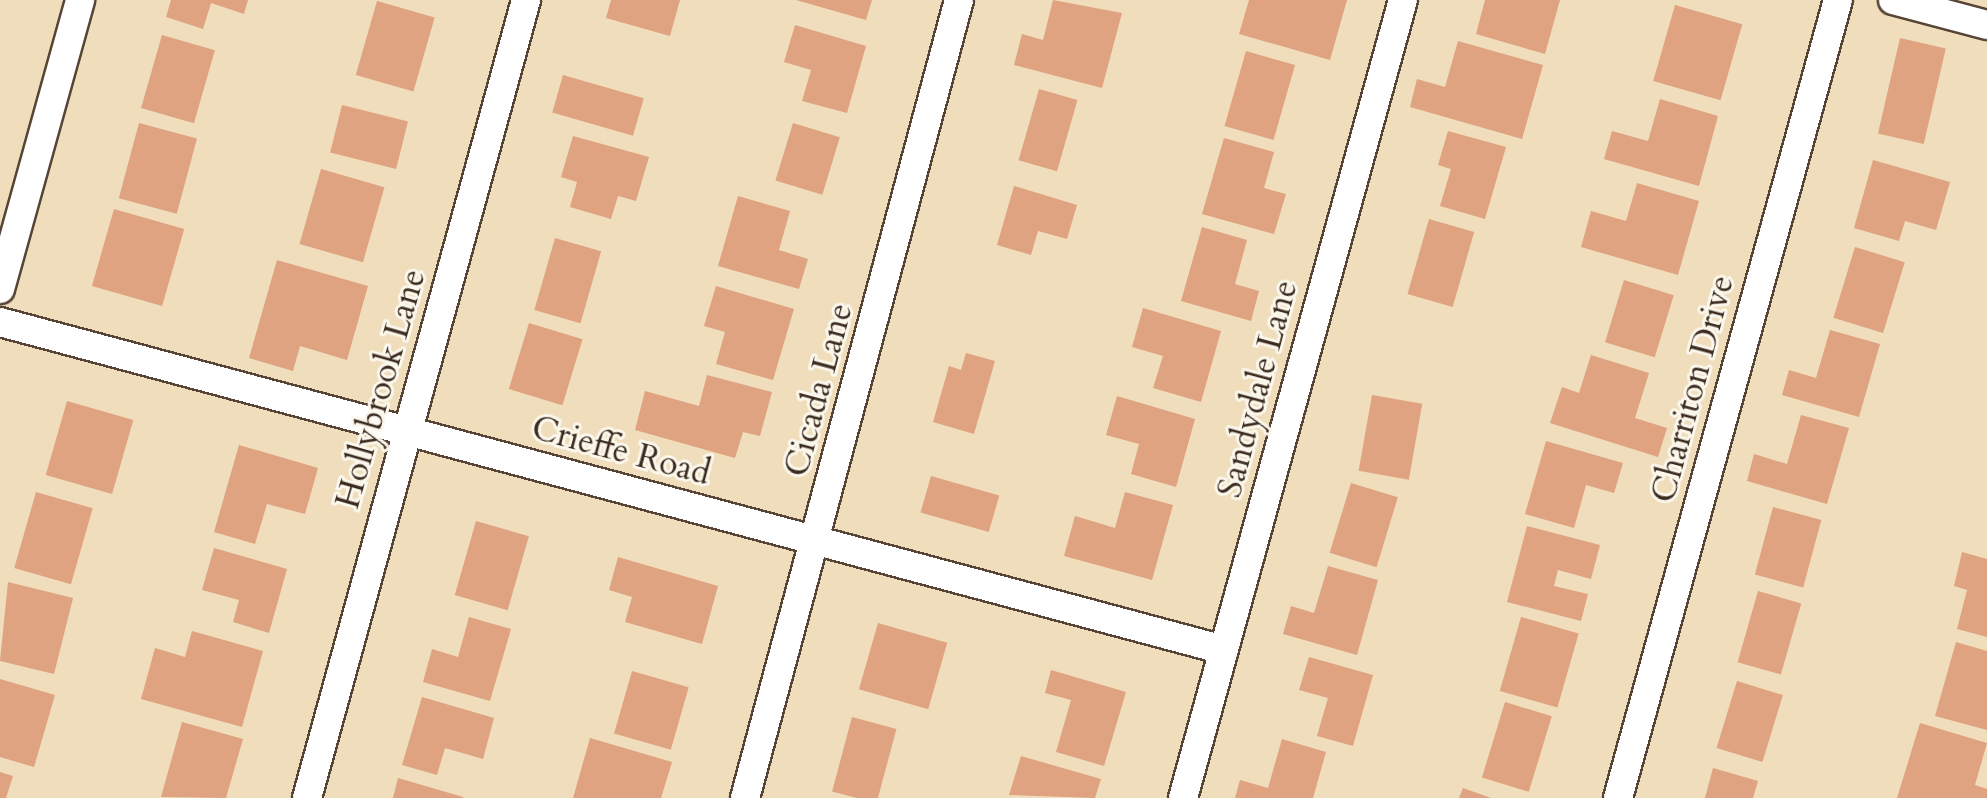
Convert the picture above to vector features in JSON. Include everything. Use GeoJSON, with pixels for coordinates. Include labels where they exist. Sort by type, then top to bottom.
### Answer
{"type":"FeatureCollection","features":[{"type":"Feature","properties":{"kind":"street"},"geometry":{"type":"LineString","coordinates":[[0,289],[80,0]]}},
{"type":"Feature","properties":{"kind":"street","name":"Hollybrook Lane"},"geometry":{"type":"LineString","coordinates":[[307,798],[526,0]]}},
{"type":"Feature","properties":{"kind":"street","name":"Cicada Lane"},"geometry":{"type":"LineString","coordinates":[[745,798],[817,541],[959,0]]}},
{"type":"Feature","properties":{"kind":"street","name":"Sandydale Lane"},"geometry":{"type":"LineString","coordinates":[[1183,798],[1403,0]]}},
{"type":"Feature","properties":{"kind":"street","name":"Charriton Drive"},"geometry":{"type":"LineString","coordinates":[[1618,798],[1838,0]]}},
{"type":"Feature","properties":{"kind":"street"},"geometry":{"type":"LineString","coordinates":[[1893,0],[1987,25]]}},
{"type":"Feature","properties":{"kind":"street","name":"Crieffe Road"},"geometry":{"type":"LineString","coordinates":[[0,322],[1224,650]]}},
{"type":"Feature","properties":{"kind":"building"},"geometry":{"type":"Polygon","coordinates":[[[171,0],[248,0],[244,14],[211,3],[203,29],[166,17],[171,0]]]}},
{"type":"Feature","properties":{"kind":"building"},"geometry":{"type":"Polygon","coordinates":[[[611,0],[680,0],[670,36],[606,18],[611,0]]]}},
{"type":"Feature","properties":{"kind":"building"},"geometry":{"type":"Polygon","coordinates":[[[796,0],[872,0],[866,20],[796,0]]]}},
{"type":"Feature","properties":{"kind":"building"},"geometry":{"type":"Polygon","coordinates":[[[1053,0],[1122,13],[1102,88],[1014,65],[1022,34],[1043,40],[1053,0]]]}},
{"type":"Feature","properties":{"kind":"building"},"geometry":{"type":"Polygon","coordinates":[[[1249,0],[1347,0],[1330,60],[1239,34],[1249,0]]]}},
{"type":"Feature","properties":{"kind":"building"},"geometry":{"type":"Polygon","coordinates":[[[1485,0],[1560,0],[1545,54],[1476,34],[1485,0]]]}},
{"type":"Feature","properties":{"kind":"building"},"geometry":{"type":"Polygon","coordinates":[[[377,1],[435,18],[413,92],[356,75],[377,1]]]}},
{"type":"Feature","properties":{"kind":"building"},"geometry":{"type":"Polygon","coordinates":[[[1675,5],[1742,24],[1721,100],[1653,81],[1675,5]]]}},
{"type":"Feature","properties":{"kind":"building"},"geometry":{"type":"Polygon","coordinates":[[[795,25],[866,46],[847,113],[802,101],[811,70],[784,62],[795,25]]]}},
{"type":"Feature","properties":{"kind":"building"},"geometry":{"type":"Polygon","coordinates":[[[162,35],[215,50],[194,123],[141,108],[162,35]]]}},
{"type":"Feature","properties":{"kind":"building"},"geometry":{"type":"Polygon","coordinates":[[[1900,38],[1946,49],[1924,144],[1878,133],[1900,38]]]}},
{"type":"Feature","properties":{"kind":"building"},"geometry":{"type":"Polygon","coordinates":[[[1458,41],[1543,65],[1522,139],[1410,107],[1417,79],[1445,87],[1458,41]]]}},
{"type":"Feature","properties":{"kind":"building"},"geometry":{"type":"Polygon","coordinates":[[[1246,51],[1295,65],[1274,140],[1225,126],[1246,51]]]}},
{"type":"Feature","properties":{"kind":"building"},"geometry":{"type":"Polygon","coordinates":[[[563,75],[644,98],[633,136],[552,112],[563,75]]]}},
{"type":"Feature","properties":{"kind":"building"},"geometry":{"type":"Polygon","coordinates":[[[1039,89],[1077,100],[1057,171],[1019,160],[1039,89]]]}},
{"type":"Feature","properties":{"kind":"building"},"geometry":{"type":"Polygon","coordinates":[[[1660,99],[1718,116],[1699,186],[1604,159],[1612,131],[1648,141],[1660,99]]]}},
{"type":"Feature","properties":{"kind":"building"},"geometry":{"type":"Polygon","coordinates":[[[342,105],[408,121],[396,169],[330,153],[342,105]]]}},
{"type":"Feature","properties":{"kind":"building"},"geometry":{"type":"Polygon","coordinates":[[[139,123],[197,139],[177,214],[119,198],[139,123]]]}},
{"type":"Feature","properties":{"kind":"building"},"geometry":{"type":"Polygon","coordinates":[[[793,123],[840,137],[822,195],[775,180],[793,123]]]}},
{"type":"Feature","properties":{"kind":"building"},"geometry":{"type":"Polygon","coordinates":[[[1448,131],[1506,147],[1485,219],[1440,206],[1451,169],[1438,165],[1448,131]]]}},
{"type":"Feature","properties":{"kind":"building"},"geometry":{"type":"Polygon","coordinates":[[[573,136],[649,157],[636,201],[618,196],[611,219],[570,207],[577,182],[561,177],[573,136]]]}},
{"type":"Feature","properties":{"kind":"building"},"geometry":{"type":"Polygon","coordinates":[[[1224,138],[1274,152],[1264,188],[1286,194],[1274,234],[1202,214],[1224,138]]]}},
{"type":"Feature","properties":{"kind":"building"},"geometry":{"type":"Polygon","coordinates":[[[1873,160],[1950,182],[1936,230],[1905,221],[1899,241],[1854,228],[1873,160]]]}},
{"type":"Feature","properties":{"kind":"building"},"geometry":{"type":"Polygon","coordinates":[[[321,169],[384,187],[363,262],[300,244],[321,169]]]}},
{"type":"Feature","properties":{"kind":"building"},"geometry":{"type":"Polygon","coordinates":[[[1637,183],[1699,201],[1678,275],[1581,247],[1591,211],[1626,221],[1637,183]]]}},
{"type":"Feature","properties":{"kind":"building"},"geometry":{"type":"Polygon","coordinates":[[[1014,186],[1077,205],[1067,239],[1038,231],[1031,255],[997,245],[1014,186]]]}},
{"type":"Feature","properties":{"kind":"building"},"geometry":{"type":"Polygon","coordinates":[[[738,196],[790,211],[779,250],[808,259],[799,289],[718,266],[738,196]]]}},
{"type":"Feature","properties":{"kind":"building"},"geometry":{"type":"Polygon","coordinates":[[[114,209],[184,229],[162,306],[92,286],[114,209]]]}},
{"type":"Feature","properties":{"kind":"building"},"geometry":{"type":"Polygon","coordinates":[[[1429,219],[1474,232],[1453,307],[1408,294],[1429,219]]]}},
{"type":"Feature","properties":{"kind":"building"},"geometry":{"type":"Polygon","coordinates":[[[1202,227],[1247,240],[1235,284],[1259,291],[1251,321],[1181,301],[1202,227]]]}},
{"type":"Feature","properties":{"kind":"building"},"geometry":{"type":"Polygon","coordinates":[[[555,238],[601,251],[580,323],[534,310],[555,238]]]}},
{"type":"Feature","properties":{"kind":"building"},"geometry":{"type":"Polygon","coordinates":[[[1855,247],[1905,262],[1883,333],[1833,318],[1855,247]]]}},
{"type":"Feature","properties":{"kind":"building"},"geometry":{"type":"Polygon","coordinates":[[[277,260],[368,286],[347,360],[300,346],[293,371],[249,358],[277,260]]]}},
{"type":"Feature","properties":{"kind":"building"},"geometry":{"type":"Polygon","coordinates":[[[1624,280],[1674,295],[1655,357],[1605,342],[1624,280]]]}},
{"type":"Feature","properties":{"kind":"building"},"geometry":{"type":"Polygon","coordinates":[[[716,286],[794,309],[773,380],[716,364],[725,332],[704,326],[716,286]]]}},
{"type":"Feature","properties":{"kind":"building"},"geometry":{"type":"Polygon","coordinates":[[[1143,308],[1221,331],[1201,402],[1153,388],[1163,356],[1132,347],[1143,308]]]}},
{"type":"Feature","properties":{"kind":"building"},"geometry":{"type":"Polygon","coordinates":[[[529,323],[583,339],[562,405],[509,389],[529,323]]]}},
{"type":"Feature","properties":{"kind":"building"},"geometry":{"type":"Polygon","coordinates":[[[1830,330],[1880,344],[1859,417],[1782,395],[1789,370],[1816,378],[1830,330]]]}},
{"type":"Feature","properties":{"kind":"building"},"geometry":{"type":"Polygon","coordinates":[[[966,353],[995,361],[974,434],[933,422],[949,366],[961,370],[966,353]]]}},
{"type":"Feature","properties":{"kind":"building"},"geometry":{"type":"Polygon","coordinates":[[[1591,355],[1649,373],[1635,418],[1667,428],[1658,457],[1550,423],[1562,387],[1579,393],[1591,355]]]}},
{"type":"Feature","properties":{"kind":"building"},"geometry":{"type":"Polygon","coordinates":[[[707,375],[772,392],[760,436],[743,432],[735,458],[635,430],[645,391],[699,406],[707,375]]]}},
{"type":"Feature","properties":{"kind":"building"},"geometry":{"type":"Polygon","coordinates":[[[1372,395],[1422,404],[1409,480],[1359,471],[1372,395]]]}},
{"type":"Feature","properties":{"kind":"building"},"geometry":{"type":"Polygon","coordinates":[[[1117,396],[1195,419],[1176,487],[1131,474],[1139,444],[1106,435],[1117,396]]]}},
{"type":"Feature","properties":{"kind":"building"},"geometry":{"type":"Polygon","coordinates":[[[67,401],[133,420],[112,494],[46,475],[67,401]]]}},
{"type":"Feature","properties":{"kind":"building"},"geometry":{"type":"Polygon","coordinates":[[[1801,415],[1849,428],[1827,504],[1747,481],[1754,454],[1787,464],[1801,415]]]}},
{"type":"Feature","properties":{"kind":"building"},"geometry":{"type":"Polygon","coordinates":[[[1546,441],[1623,463],[1614,493],[1586,485],[1574,528],[1525,514],[1546,441]]]}},
{"type":"Feature","properties":{"kind":"building"},"geometry":{"type":"Polygon","coordinates":[[[239,445],[318,468],[305,514],[267,504],[255,544],[214,532],[239,445]]]}},
{"type":"Feature","properties":{"kind":"building"},"geometry":{"type":"Polygon","coordinates":[[[931,476],[999,496],[989,532],[921,513],[931,476]]]}},
{"type":"Feature","properties":{"kind":"building"},"geometry":{"type":"Polygon","coordinates":[[[1351,483],[1398,497],[1377,567],[1330,553],[1351,483]]]}},
{"type":"Feature","properties":{"kind":"building"},"geometry":{"type":"Polygon","coordinates":[[[36,492],[93,508],[71,584],[14,568],[36,492]]]}},
{"type":"Feature","properties":{"kind":"building"},"geometry":{"type":"Polygon","coordinates":[[[1125,492],[1173,505],[1152,580],[1064,556],[1075,516],[1115,528],[1125,492]]]}},
{"type":"Feature","properties":{"kind":"building"},"geometry":{"type":"Polygon","coordinates":[[[1773,507],[1821,520],[1803,588],[1755,575],[1773,507]]]}},
{"type":"Feature","properties":{"kind":"building"},"geometry":{"type":"Polygon","coordinates":[[[476,521],[529,536],[508,610],[455,595],[476,521]]]}},
{"type":"Feature","properties":{"kind":"building"},"geometry":{"type":"Polygon","coordinates":[[[1527,526],[1600,545],[1591,579],[1558,570],[1554,586],[1588,594],[1581,621],[1507,602],[1527,526]]]}},
{"type":"Feature","properties":{"kind":"building"},"geometry":{"type":"Polygon","coordinates":[[[214,548],[287,569],[269,633],[233,622],[239,600],[202,590],[214,548]]]}},
{"type":"Feature","properties":{"kind":"building"},"geometry":{"type":"Polygon","coordinates":[[[1962,552],[1987,559],[1987,637],[1957,629],[1967,590],[1954,586],[1962,552]]]}},
{"type":"Feature","properties":{"kind":"building"},"geometry":{"type":"Polygon","coordinates":[[[618,557],[718,586],[702,644],[625,622],[632,597],[609,590],[618,557]]]}},
{"type":"Feature","properties":{"kind":"building"},"geometry":{"type":"Polygon","coordinates":[[[1328,566],[1378,580],[1357,655],[1283,634],[1291,606],[1314,613],[1328,566]]]}},
{"type":"Feature","properties":{"kind":"building"},"geometry":{"type":"Polygon","coordinates":[[[8,582],[73,598],[54,674],[0,661],[8,582]]]}},
{"type":"Feature","properties":{"kind":"building"},"geometry":{"type":"Polygon","coordinates":[[[1758,591],[1801,603],[1781,675],[1738,662],[1758,591]]]}},
{"type":"Feature","properties":{"kind":"building"},"geometry":{"type":"Polygon","coordinates":[[[469,617],[511,629],[490,701],[423,682],[432,649],[458,657],[469,617]]]}},
{"type":"Feature","properties":{"kind":"building"},"geometry":{"type":"Polygon","coordinates":[[[1521,617],[1579,634],[1557,708],[1500,691],[1521,617]]]}},
{"type":"Feature","properties":{"kind":"building"},"geometry":{"type":"Polygon","coordinates":[[[878,623],[947,643],[928,709],[859,689],[878,623]]]}},
{"type":"Feature","properties":{"kind":"building"},"geometry":{"type":"Polygon","coordinates":[[[192,631],[263,651],[242,727],[141,699],[155,648],[185,657],[192,631]]]}},
{"type":"Feature","properties":{"kind":"building"},"geometry":{"type":"Polygon","coordinates":[[[1956,642],[1987,651],[1987,730],[1935,716],[1956,642]]]}},
{"type":"Feature","properties":{"kind":"building"},"geometry":{"type":"Polygon","coordinates":[[[1309,657],[1373,675],[1353,746],[1317,736],[1328,698],[1299,690],[1309,657]]]}},
{"type":"Feature","properties":{"kind":"building"},"geometry":{"type":"Polygon","coordinates":[[[1051,670],[1126,692],[1104,766],[1056,752],[1071,700],[1045,693],[1051,670]]]}},
{"type":"Feature","properties":{"kind":"building"},"geometry":{"type":"Polygon","coordinates":[[[632,671],[689,687],[671,750],[614,733],[632,671]]]}},
{"type":"Feature","properties":{"kind":"building"},"geometry":{"type":"Polygon","coordinates":[[[0,679],[55,695],[34,767],[0,757],[0,679]]]}},
{"type":"Feature","properties":{"kind":"building"},"geometry":{"type":"Polygon","coordinates":[[[1737,681],[1783,695],[1762,762],[1717,748],[1737,681]]]}},
{"type":"Feature","properties":{"kind":"building"},"geometry":{"type":"Polygon","coordinates":[[[422,697],[494,718],[483,759],[445,748],[437,775],[402,765],[422,697]]]}},
{"type":"Feature","properties":{"kind":"building"},"geometry":{"type":"Polygon","coordinates":[[[1505,702],[1552,716],[1529,792],[1482,778],[1505,702]]]}},
{"type":"Feature","properties":{"kind":"building"},"geometry":{"type":"Polygon","coordinates":[[[852,717],[896,729],[878,798],[857,798],[832,791],[852,717]]]}},
{"type":"Feature","properties":{"kind":"building"},"geometry":{"type":"Polygon","coordinates":[[[182,722],[243,739],[226,798],[161,797],[182,722]]]}},
{"type":"Feature","properties":{"kind":"building"},"geometry":{"type":"Polygon","coordinates":[[[1920,723],[1987,743],[1975,785],[1987,789],[1987,798],[1897,798],[1920,723]]]}},
{"type":"Feature","properties":{"kind":"building"},"geometry":{"type":"Polygon","coordinates":[[[590,738],[672,762],[661,798],[573,798],[590,738]]]}},
{"type":"Feature","properties":{"kind":"building"},"geometry":{"type":"Polygon","coordinates":[[[1282,739],[1326,752],[1313,798],[1235,798],[1240,780],[1268,788],[1282,739]]]}},
{"type":"Feature","properties":{"kind":"building"},"geometry":{"type":"Polygon","coordinates":[[[1021,756],[1101,779],[1095,798],[1009,795],[1021,756]]]}},
{"type":"Feature","properties":{"kind":"building"},"geometry":{"type":"Polygon","coordinates":[[[1713,768],[1758,781],[1753,798],[1705,798],[1713,768]]]}},
{"type":"Feature","properties":{"kind":"building"},"geometry":{"type":"Polygon","coordinates":[[[0,772],[13,776],[6,798],[0,798],[0,772]]]}},
{"type":"Feature","properties":{"kind":"building"},"geometry":{"type":"Polygon","coordinates":[[[398,778],[463,797],[463,798],[393,798],[398,778]]]}},
{"type":"Feature","properties":{"kind":"building"},"geometry":{"type":"Polygon","coordinates":[[[1463,788],[1491,798],[1459,798],[1463,788]]]}}]}
